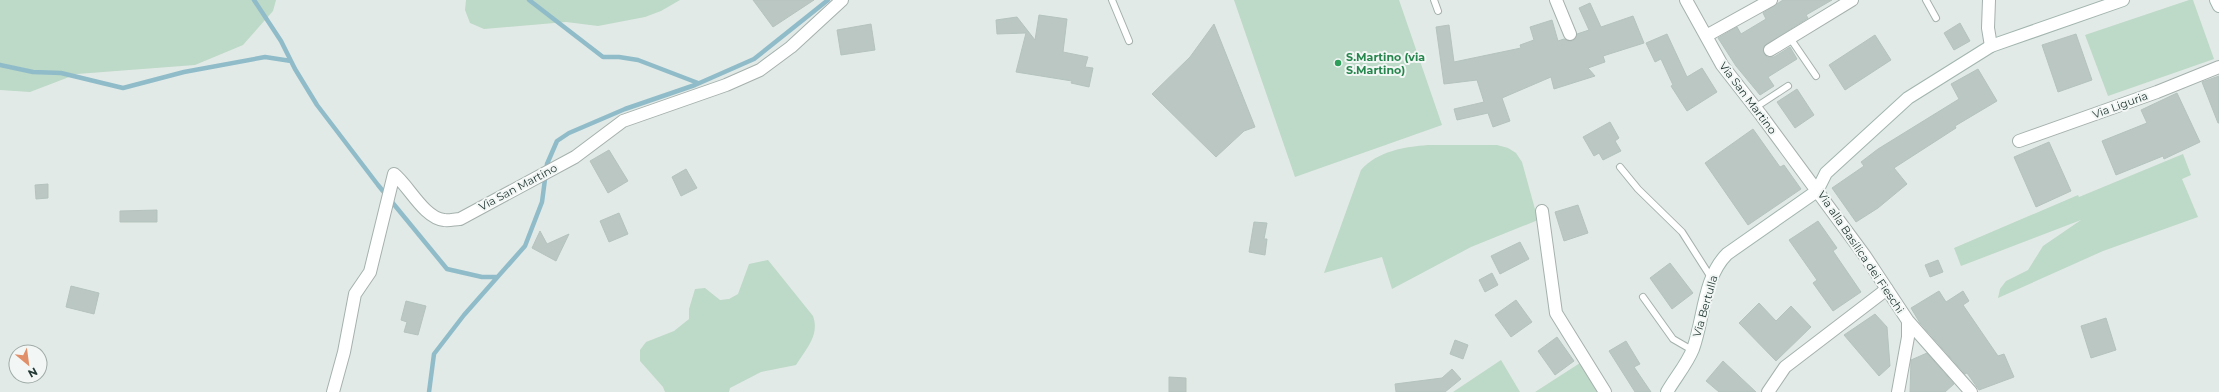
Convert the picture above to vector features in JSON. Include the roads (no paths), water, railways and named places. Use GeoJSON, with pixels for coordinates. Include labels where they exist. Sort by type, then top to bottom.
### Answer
{"type":"FeatureCollection","features":[{"type":"Feature","properties":{"kind":"street","name":"Via San Martino"},"geometry":{"type":"LineString","coordinates":[[333,392],[344,352],[355,294],[370,272],[394,174],[404,182],[427,212],[443,220],[460,219],[575,157],[623,121],[726,85],[760,70],[791,47],[842,0]]}},
{"type":"Feature","properties":{"kind":"street"},"geometry":{"type":"LineString","coordinates":[[1556,0],[1570,34]]}},
{"type":"Feature","properties":{"kind":"street","name":"Via San Martino"},"geometry":{"type":"LineString","coordinates":[[1686,0],[1722,65],[1756,107],[1817,191]]}},
{"type":"Feature","properties":{"kind":"street"},"geometry":{"type":"LineString","coordinates":[[1706,36],[1771,0]]}},
{"type":"Feature","properties":{"kind":"street"},"geometry":{"type":"LineString","coordinates":[[1770,50],[1852,0]]}},
{"type":"Feature","properties":{"kind":"street"},"geometry":{"type":"LineString","coordinates":[[1989,0],[1988,28],[1991,46]]}},
{"type":"Feature","properties":{"kind":"street","name":"Via alla Basilica dei Fieschi"},"geometry":{"type":"LineString","coordinates":[[1898,392],[1908,337],[1908,321],[1817,191],[1826,173],[1908,98],[1991,46],[2123,0]]}},
{"type":"Feature","properties":{"kind":"street"},"geometry":{"type":"LineString","coordinates":[[2216,0],[2219,6]]}},
{"type":"Feature","properties":{"kind":"street","name":"Via Liguria"},"geometry":{"type":"LineString","coordinates":[[2019,141],[2157,92],[2219,67]]}},
{"type":"Feature","properties":{"kind":"street","name":"Via Bertulla"},"geometry":{"type":"LineString","coordinates":[[1667,392],[1692,350],[1718,262],[1727,254],[1817,191]]}},
{"type":"Feature","properties":{"kind":"street"},"geometry":{"type":"LineString","coordinates":[[1542,211],[1556,313],[1605,392]]}},
{"type":"Feature","properties":{"kind":"street"},"geometry":{"type":"LineString","coordinates":[[1768,392],[1785,367],[1887,289]]}},
{"type":"Feature","properties":{"kind":"street"},"geometry":{"type":"LineString","coordinates":[[1908,321],[1971,392]]}},
{"type":"Feature","properties":{"kind":"lane"},"geometry":{"type":"LineString","coordinates":[[1112,0],[1128,41]]}},
{"type":"Feature","properties":{"kind":"lane"},"geometry":{"type":"LineString","coordinates":[[1434,0],[1438,11]]}},
{"type":"Feature","properties":{"kind":"lane"},"geometry":{"type":"LineString","coordinates":[[1926,0],[1936,18]]}},
{"type":"Feature","properties":{"kind":"lane"},"geometry":{"type":"LineString","coordinates":[[1790,38],[1816,76]]}},
{"type":"Feature","properties":{"kind":"lane"},"geometry":{"type":"LineString","coordinates":[[1756,107],[1788,86]]}},
{"type":"Feature","properties":{"kind":"lane"},"geometry":{"type":"LineString","coordinates":[[1620,167],[1638,189],[1682,232],[1712,279]]}},
{"type":"Feature","properties":{"kind":"lane"},"geometry":{"type":"LineString","coordinates":[[1643,297],[1673,339],[1692,350]]}},
{"type":"Feature","properties":{"kind":"waterway"},"geometry":{"type":"LineString","coordinates":[[254,0],[281,41],[295,69],[317,105],[378,185],[447,269],[482,277],[497,277]]}},
{"type":"Feature","properties":{"kind":"waterway"},"geometry":{"type":"LineString","coordinates":[[529,0],[603,57],[619,57],[638,60],[698,83]]}},
{"type":"Feature","properties":{"kind":"waterway"},"geometry":{"type":"LineString","coordinates":[[429,392],[434,354],[464,315],[525,246],[542,202],[547,164],[557,141],[569,133],[625,109],[695,85],[754,59],[828,0]]}},
{"type":"Feature","properties":{"kind":"waterway"},"geometry":{"type":"LineString","coordinates":[[0,65],[33,72],[61,73],[123,88],[184,72],[265,57],[291,61]]}},
{"type":"Feature","properties":{"kind":"place","name":"S.Martino (via S.Martino)"},"geometry":{"type":"Point","coordinates":[1338,63]}}]}
